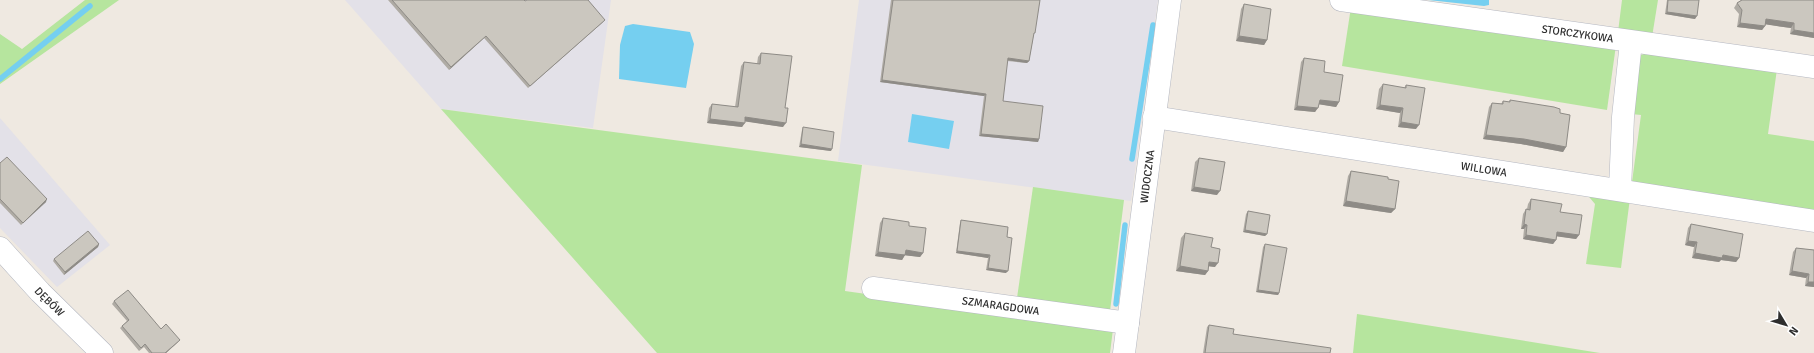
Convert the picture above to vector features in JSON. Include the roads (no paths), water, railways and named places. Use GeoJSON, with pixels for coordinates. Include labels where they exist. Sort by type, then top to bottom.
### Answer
{"type":"FeatureCollection","features":[{"type":"Feature","properties":{"kind":"street","name":"WIDOCZNA"},"geometry":{"type":"LineString","coordinates":[[1124,353],[1170,0]]}},
{"type":"Feature","properties":{"kind":"street","name":"STORCZYKOWA"},"geometry":{"type":"LineString","coordinates":[[1341,0],[1814,67]]}},
{"type":"Feature","properties":{"kind":"street"},"geometry":{"type":"LineString","coordinates":[[1620,190],[1623,117],[1631,42]]}},
{"type":"Feature","properties":{"kind":"street","name":"WILLOWA"},"geometry":{"type":"LineString","coordinates":[[1154,117],[1814,221]]}},
{"type":"Feature","properties":{"kind":"street","name":"DĘBÓW"},"geometry":{"type":"LineString","coordinates":[[0,248],[40,292],[102,353]]}},
{"type":"Feature","properties":{"kind":"street","name":"SZMARAGDOWA"},"geometry":{"type":"LineString","coordinates":[[873,288],[1128,323]]}},
{"type":"Feature","properties":{"kind":"water"},"geometry":{"type":"Polygon","coordinates":[[[1428,0],[1489,0],[1489,5],[1484,6],[1428,0]]]}},
{"type":"Feature","properties":{"kind":"water"},"geometry":{"type":"Polygon","coordinates":[[[633,24],[690,32],[694,44],[686,88],[619,79],[620,45],[625,26],[633,24]]]}},
{"type":"Feature","properties":{"kind":"water"},"geometry":{"type":"Polygon","coordinates":[[[912,114],[954,121],[949,149],[908,142],[912,114]]]}},
{"type":"Feature","properties":{"kind":"waterway"},"geometry":{"type":"LineString","coordinates":[[0,79],[90,6]]}},
{"type":"Feature","properties":{"kind":"waterway"},"geometry":{"type":"LineString","coordinates":[[1132,159],[1153,25]]}},
{"type":"Feature","properties":{"kind":"waterway"},"geometry":{"type":"LineString","coordinates":[[1116,304],[1125,225]]}}]}
